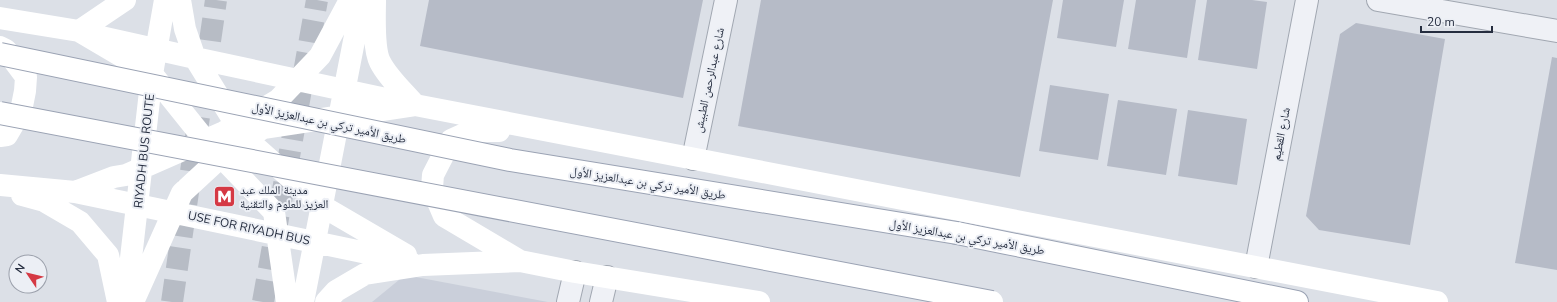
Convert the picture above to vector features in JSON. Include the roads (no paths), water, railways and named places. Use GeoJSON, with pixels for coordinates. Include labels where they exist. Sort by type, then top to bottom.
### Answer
{"type":"FeatureCollection","features":[{"type":"Feature","properties":{"kind":"main road"},"geometry":{"type":"LineString","coordinates":[[79,31],[125,0]]}},
{"type":"Feature","properties":{"kind":"main road","name":"RIYADH BUS ROUTE"},"geometry":{"type":"LineString","coordinates":[[126,302],[152,74],[165,0]]}},
{"type":"Feature","properties":{"kind":"main road"},"geometry":{"type":"LineString","coordinates":[[180,0],[185,29],[195,58],[241,132],[322,206],[422,265]]}},
{"type":"Feature","properties":{"kind":"main road"},"geometry":{"type":"LineString","coordinates":[[133,302],[182,192],[221,157],[241,132],[278,100],[320,56],[350,0]]}},
{"type":"Feature","properties":{"kind":"main road"},"geometry":{"type":"LineString","coordinates":[[303,302],[362,0]]}},
{"type":"Feature","properties":{"kind":"main road"},"geometry":{"type":"LineString","coordinates":[[375,0],[376,41],[379,60],[391,78],[415,105]]}},
{"type":"Feature","properties":{"kind":"main road"},"geometry":{"type":"LineString","coordinates":[[0,18],[79,31],[195,58],[415,105],[1437,302]]}},
{"type":"Feature","properties":{"kind":"main road"},"geometry":{"type":"LineString","coordinates":[[79,31],[152,74],[205,140],[274,212],[287,302]]}},
{"type":"Feature","properties":{"kind":"main road"},"geometry":{"type":"LineString","coordinates":[[0,47],[6,50],[26,77],[21,111],[7,134],[0,136]]}},
{"type":"Feature","properties":{"kind":"main road","name":"طريق الأمير تركي بن عبدالعزيز الأول"},"geometry":{"type":"LineString","coordinates":[[0,54],[510,160],[957,233],[1297,302]]}},
{"type":"Feature","properties":{"kind":"main road"},"geometry":{"type":"LineString","coordinates":[[76,192],[142,167],[205,140],[263,128],[415,105]]}},
{"type":"Feature","properties":{"kind":"main road"},"geometry":{"type":"LineString","coordinates":[[0,113],[992,302]]}},
{"type":"Feature","properties":{"kind":"main road"},"geometry":{"type":"LineString","coordinates":[[520,261],[444,216],[432,188],[433,175],[451,140],[471,131],[546,130]]}},
{"type":"Feature","properties":{"kind":"main road"},"geometry":{"type":"LineString","coordinates":[[0,186],[44,202],[80,222],[108,255],[118,302]]}},
{"type":"Feature","properties":{"kind":"main road","name":"USE FOR RIYADH BUS"},"geometry":{"type":"LineString","coordinates":[[0,186],[76,192],[422,265]]}},
{"type":"Feature","properties":{"kind":"main road"},"geometry":{"type":"LineString","coordinates":[[326,302],[336,291],[365,274],[422,265],[520,261],[575,272],[758,302]]}},
{"type":"Feature","properties":{"kind":"street","name":"شارع عبدالرحمن الطبيش"},"geometry":{"type":"LineString","coordinates":[[693,159],[726,0]]}},
{"type":"Feature","properties":{"kind":"street","name":"شارع القطيم"},"geometry":{"type":"LineString","coordinates":[[1256,267],[1307,0]]}},
{"type":"Feature","properties":{"kind":"street"},"geometry":{"type":"LineString","coordinates":[[1378,0],[1557,31]]}},
{"type":"Feature","properties":{"kind":"street"},"geometry":{"type":"LineString","coordinates":[[568,302],[575,272]]}},
{"type":"Feature","properties":{"kind":"street"},"geometry":{"type":"LineString","coordinates":[[601,302],[607,277]]}},
{"type":"Feature","properties":{"kind":"tunnel"},"geometry":{"type":"LineString","coordinates":[[172,302],[216,0]]}},
{"type":"Feature","properties":{"kind":"tunnel"},"geometry":{"type":"LineString","coordinates":[[263,302],[317,0]]}},
{"type":"Feature","properties":{"kind":"place","name":"مدينة الملك عبد العزيز للعلوم والتقنية"},"geometry":{"type":"Point","coordinates":[224,197]}}]}
